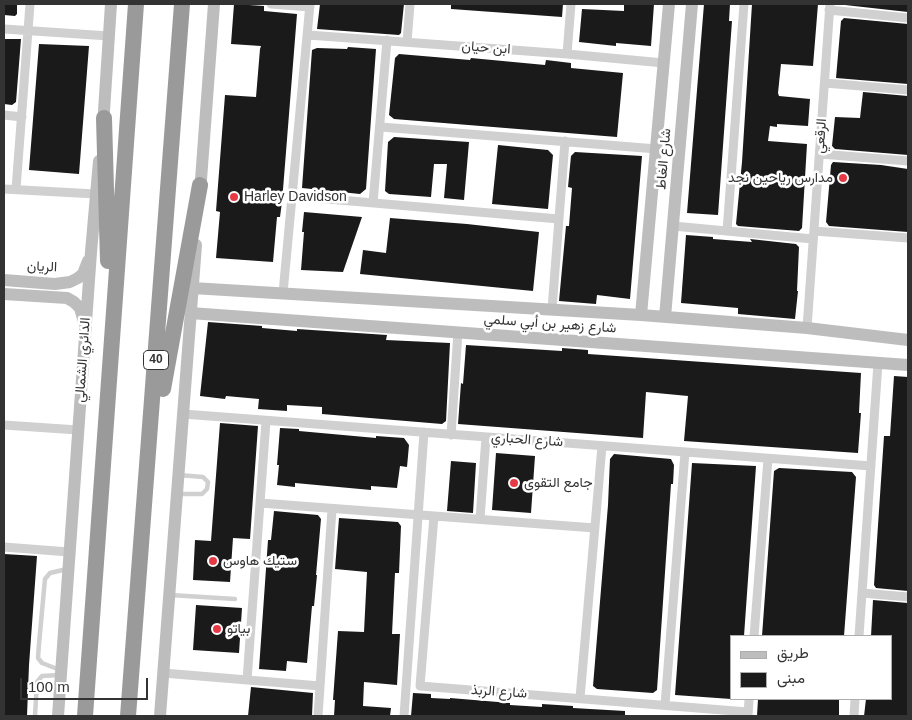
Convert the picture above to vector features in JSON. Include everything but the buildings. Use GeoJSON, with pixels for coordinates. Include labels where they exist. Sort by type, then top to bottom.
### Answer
{"type":"FeatureCollection","features":[{"type":"Feature","properties":{"kind":"highway","name":"الدائري الشمالي"},"geometry":{"type":"LineString","coordinates":[[85,716],[136,4]]}},
{"type":"Feature","properties":{"kind":"highway","name":"40"},"geometry":{"type":"LineString","coordinates":[[128,716],[182,4]]}},
{"type":"Feature","properties":{"kind":"highway"},"geometry":{"type":"LineString","coordinates":[[104,118],[111,354]]}},
{"type":"Feature","properties":{"kind":"highway"},"geometry":{"type":"LineString","coordinates":[[148,472],[200,185]]}},
{"type":"Feature","properties":{"kind":"street"},"geometry":{"type":"LineString","coordinates":[[16,190],[30,4]]}},
{"type":"Feature","properties":{"kind":"street","name":"الدائري الشمالي"},"geometry":{"type":"LineString","coordinates":[[58,716],[91,252],[104,118],[112,4]]}},
{"type":"Feature","properties":{"kind":"street"},"geometry":{"type":"LineString","coordinates":[[160,716],[214,4]]}},
{"type":"Feature","properties":{"kind":"street"},"geometry":{"type":"LineString","coordinates":[[271,4],[310,5],[283,294]]}},
{"type":"Feature","properties":{"kind":"street"},"geometry":{"type":"LineString","coordinates":[[407,42],[410,4]]}},
{"type":"Feature","properties":{"kind":"street"},"geometry":{"type":"LineString","coordinates":[[567,54],[571,4]]}},
{"type":"Feature","properties":{"kind":"street","name":"شارع الغاط"},"geometry":{"type":"LineString","coordinates":[[641,315],[669,4]]}},
{"type":"Feature","properties":{"kind":"street","name":"شارع الغاط"},"geometry":{"type":"LineString","coordinates":[[666,318],[692,4]]}},
{"type":"Feature","properties":{"kind":"street"},"geometry":{"type":"LineString","coordinates":[[727,231],[744,4]]}},
{"type":"Feature","properties":{"kind":"street"},"geometry":{"type":"LineString","coordinates":[[830,7],[908,18]]}},
{"type":"Feature","properties":{"kind":"street","name":"الرقعي"},"geometry":{"type":"LineString","coordinates":[[807,328],[830,7]]}},
{"type":"Feature","properties":{"kind":"street"},"geometry":{"type":"LineString","coordinates":[[4,29],[109,36]]}},
{"type":"Feature","properties":{"kind":"street","name":"ابن حيان"},"geometry":{"type":"LineString","coordinates":[[308,35],[664,63]]}},
{"type":"Feature","properties":{"kind":"street"},"geometry":{"type":"LineString","coordinates":[[373,203],[388,40]]}},
{"type":"Feature","properties":{"kind":"street"},"geometry":{"type":"LineString","coordinates":[[825,83],[908,90]]}},
{"type":"Feature","properties":{"kind":"street"},"geometry":{"type":"LineString","coordinates":[[4,115],[22,117]]}},
{"type":"Feature","properties":{"kind":"street"},"geometry":{"type":"LineString","coordinates":[[381,127],[566,140],[657,149]]}},
{"type":"Feature","properties":{"kind":"street"},"geometry":{"type":"LineString","coordinates":[[552,309],[566,140]]}},
{"type":"Feature","properties":{"kind":"street"},"geometry":{"type":"LineString","coordinates":[[820,154],[908,161]]}},
{"type":"Feature","properties":{"kind":"street"},"geometry":{"type":"LineString","coordinates":[[4,189],[96,194]]}},
{"type":"Feature","properties":{"kind":"street"},"geometry":{"type":"LineString","coordinates":[[293,196],[559,219]]}},
{"type":"Feature","properties":{"kind":"street"},"geometry":{"type":"LineString","coordinates":[[673,226],[727,231],[908,238]]}},
{"type":"Feature","properties":{"kind":"street","name":"الريان"},"geometry":{"type":"LineString","coordinates":[[4,280],[55,284],[78,278],[83,274],[91,252]]}},
{"type":"Feature","properties":{"kind":"street"},"geometry":{"type":"LineString","coordinates":[[64,282],[62,298],[74,302],[80,308],[86,328]]}},
{"type":"Feature","properties":{"kind":"street","name":"شارع زهير بن أبي سلمي"},"geometry":{"type":"LineString","coordinates":[[192,288],[641,315],[807,328],[908,340]]}},
{"type":"Feature","properties":{"kind":"street","name":"الريان"},"geometry":{"type":"LineString","coordinates":[[4,294],[62,298]]}},
{"type":"Feature","properties":{"kind":"street","name":"شارع زهير بن أبي سلمي"},"geometry":{"type":"LineString","coordinates":[[190,313],[908,365]]}},
{"type":"Feature","properties":{"kind":"street"},"geometry":{"type":"LineString","coordinates":[[451,434],[458,332]]}},
{"type":"Feature","properties":{"kind":"street"},"geometry":{"type":"LineString","coordinates":[[859,635],[878,363]]}},
{"type":"Feature","properties":{"kind":"street","name":"شارع الحباري"},"geometry":{"type":"LineString","coordinates":[[183,414],[871,466]]}},
{"type":"Feature","properties":{"kind":"street"},"geometry":{"type":"LineString","coordinates":[[247,680],[266,420]]}},
{"type":"Feature","properties":{"kind":"street"},"geometry":{"type":"LineString","coordinates":[[4,425],[78,430]]}},
{"type":"Feature","properties":{"kind":"street"},"geometry":{"type":"LineString","coordinates":[[404,716],[424,432]]}},
{"type":"Feature","properties":{"kind":"street"},"geometry":{"type":"LineString","coordinates":[[480,520],[486,437]]}},
{"type":"Feature","properties":{"kind":"street"},"geometry":{"type":"LineString","coordinates":[[580,698],[602,446]]}},
{"type":"Feature","properties":{"kind":"street"},"geometry":{"type":"LineString","coordinates":[[665,705],[684,452]]}},
{"type":"Feature","properties":{"kind":"street"},"geometry":{"type":"LineString","coordinates":[[754,635],[768,459]]}},
{"type":"Feature","properties":{"kind":"street"},"geometry":{"type":"LineString","coordinates":[[260,502],[595,528]]}},
{"type":"Feature","properties":{"kind":"street"},"geometry":{"type":"LineString","coordinates":[[318,716],[332,509]]}},
{"type":"Feature","properties":{"kind":"street","name":"شارع الربذ"},"geometry":{"type":"LineString","coordinates":[[434,516],[420,686],[665,705],[748,714]]}},
{"type":"Feature","properties":{"kind":"street"},"geometry":{"type":"LineString","coordinates":[[4,547],[69,552]]}},
{"type":"Feature","properties":{"kind":"street"},"geometry":{"type":"LineString","coordinates":[[862,593],[908,597]]}},
{"type":"Feature","properties":{"kind":"street"},"geometry":{"type":"LineString","coordinates":[[163,673],[320,686]]}},
{"type":"Feature","properties":{"kind":"street"},"geometry":{"type":"LineString","coordinates":[[748,714],[749,700]]}},
{"type":"Feature","properties":{"kind":"street"},"geometry":{"type":"LineString","coordinates":[[854,716],[855,700]]}},
{"type":"Feature","properties":{"kind":"lane"},"geometry":{"type":"LineString","coordinates":[[177,494],[202,494],[207,489],[208,482],[203,477],[178,475]]}},
{"type":"Feature","properties":{"kind":"lane"},"geometry":{"type":"LineString","coordinates":[[61,672],[42,663],[38,658],[45,579],[50,573],[68,569]]}},
{"type":"Feature","properties":{"kind":"lane"},"geometry":{"type":"LineString","coordinates":[[169,595],[235,599]]}},
{"type":"Feature","properties":{"kind":"lane"},"geometry":{"type":"LineString","coordinates":[[35,716],[37,682],[42,676],[61,672]]}},
{"type":"Feature","properties":{"kind":"place","name":"مدارس رياحين نجد"},"geometry":{"type":"Point","coordinates":[843,178]}},
{"type":"Feature","properties":{"kind":"place","name":"Harley Davidson"},"geometry":{"type":"Point","coordinates":[234,197]}},
{"type":"Feature","properties":{"kind":"place","name":"جامع التقوى"},"geometry":{"type":"Point","coordinates":[514,483]}},
{"type":"Feature","properties":{"kind":"place","name":"ستيك هاوس"},"geometry":{"type":"Point","coordinates":[213,561]}},
{"type":"Feature","properties":{"kind":"place","name":"بياتو"},"geometry":{"type":"Point","coordinates":[217,629]}}]}
